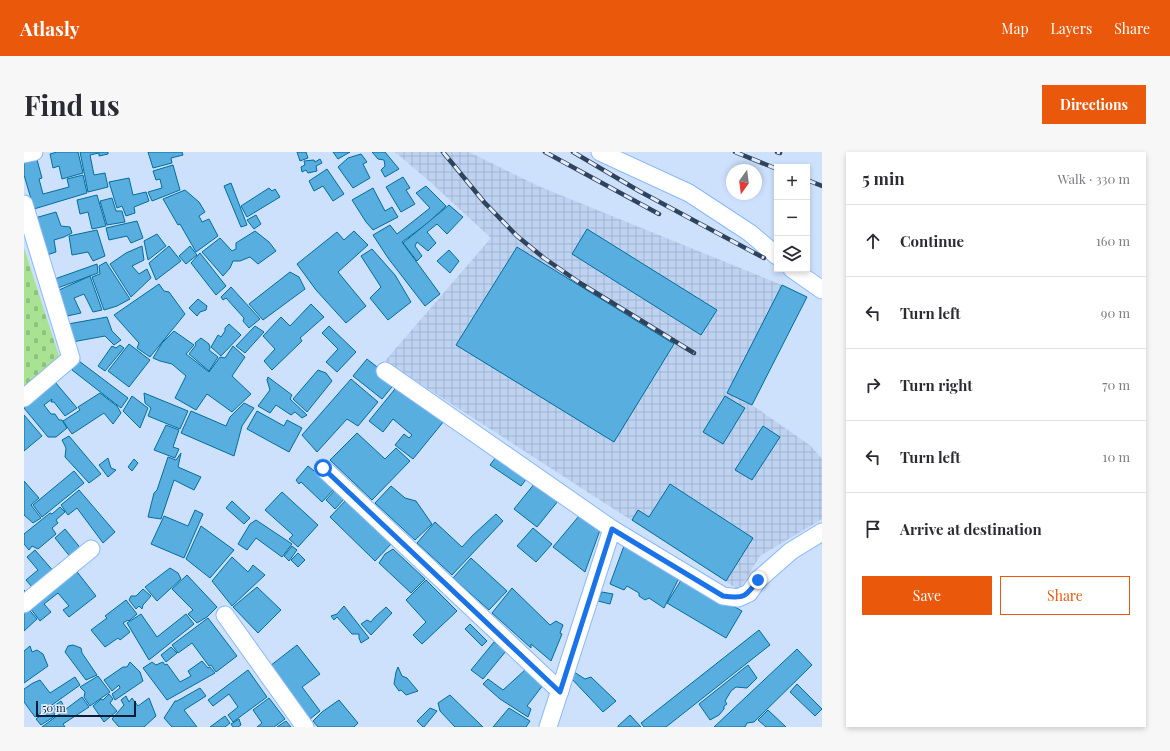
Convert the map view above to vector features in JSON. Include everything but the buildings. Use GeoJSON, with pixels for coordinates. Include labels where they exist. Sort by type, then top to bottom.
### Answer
{"type":"FeatureCollection","features":[{"type":"Feature","properties":{"kind":"street"},"geometry":{"type":"LineString","coordinates":[[24,154],[34,152]]}},
{"type":"Feature","properties":{"kind":"street"},"geometry":{"type":"LineString","coordinates":[[600,152],[689,193],[750,233],[774,253]]}},
{"type":"Feature","properties":{"kind":"street"},"geometry":{"type":"LineString","coordinates":[[24,204],[71,358],[24,398]]}},
{"type":"Feature","properties":{"kind":"street"},"geometry":{"type":"LineString","coordinates":[[796,272],[822,290]]}},
{"type":"Feature","properties":{"kind":"street"},"geometry":{"type":"LineString","coordinates":[[385,372],[612,529],[723,596],[738,598],[749,593],[758,580],[790,551],[822,532]]}},
{"type":"Feature","properties":{"kind":"street"},"geometry":{"type":"LineString","coordinates":[[323,468],[560,692]]}},
{"type":"Feature","properties":{"kind":"street"},"geometry":{"type":"LineString","coordinates":[[548,727],[612,529]]}},
{"type":"Feature","properties":{"kind":"street"},"geometry":{"type":"LineString","coordinates":[[24,604],[91,549]]}},
{"type":"Feature","properties":{"kind":"street"},"geometry":{"type":"LineString","coordinates":[[225,615],[305,727]]}},
{"type":"Feature","properties":{"kind":"shaded area"},"geometry":{"type":"Polygon","coordinates":[[[395,152],[469,152],[538,186],[782,285],[807,297],[752,405],[811,446],[822,459],[822,519],[760,556],[739,590],[385,361],[491,238],[395,152]]]}},
{"type":"Feature","properties":{"kind":"green space"},"geometry":{"type":"Polygon","coordinates":[[[24,248],[60,359],[24,387],[24,248]]]}},
{"type":"Feature","properties":{"kind":"railway"},"geometry":{"type":"LineString","coordinates":[[443,152],[484,202],[517,236],[544,258],[580,283],[694,353]]}},
{"type":"Feature","properties":{"kind":"railway"},"geometry":{"type":"LineString","coordinates":[[545,152],[659,214]]}},
{"type":"Feature","properties":{"kind":"railway"},"geometry":{"type":"LineString","coordinates":[[573,152],[639,191],[764,258]]}},
{"type":"Feature","properties":{"kind":"railway"},"geometry":{"type":"LineString","coordinates":[[735,152],[774,168]]}},
{"type":"Feature","properties":{"kind":"railway"},"geometry":{"type":"LineString","coordinates":[[810,181],[822,186]]}},
{"type":"Feature","properties":{"kind":"route"},"geometry":{"type":"LineString","coordinates":[[323,468],[560,692],[612,529],[723,596],[738,598],[749,593],[758,580]]}}]}
